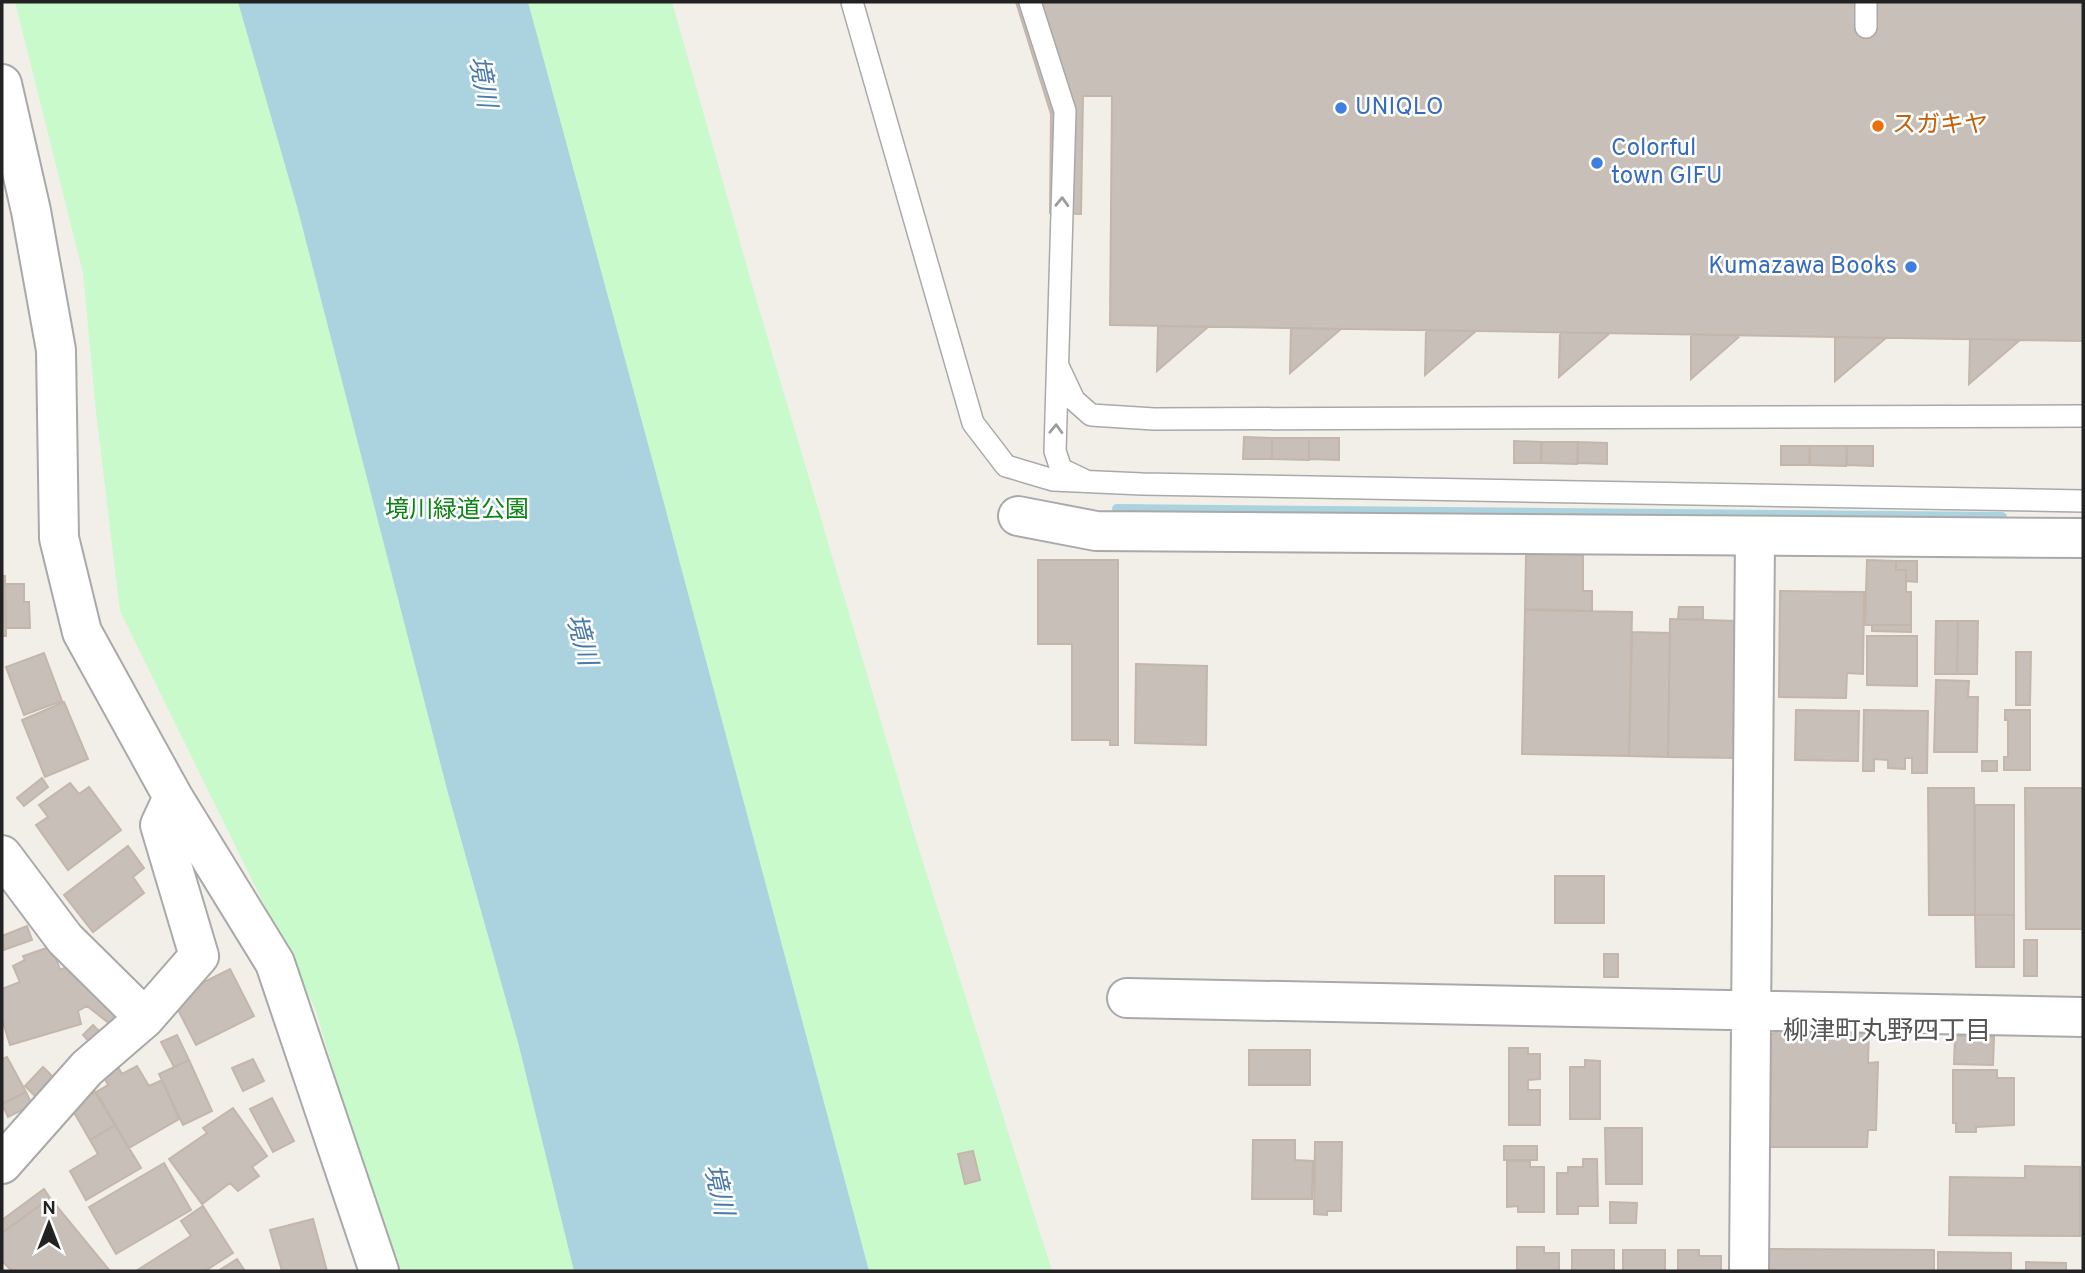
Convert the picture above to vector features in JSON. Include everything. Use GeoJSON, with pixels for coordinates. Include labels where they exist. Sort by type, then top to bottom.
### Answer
{"type":"FeatureCollection","features":[{"type":"Feature","properties":{"kind":"street"},"geometry":{"type":"LineString","coordinates":[[2,85],[31,211],[56,350],[59,538],[82,632],[173,797],[275,963],[379,1271]]}},
{"type":"Feature","properties":{"kind":"street"},"geometry":{"type":"LineString","coordinates":[[1017,516],[1096,531],[2083,538]]}},
{"type":"Feature","properties":{"kind":"street"},"geometry":{"type":"LineString","coordinates":[[1749,1271],[1755,536]]}},
{"type":"Feature","properties":{"kind":"street"},"geometry":{"type":"LineString","coordinates":[[2,1164],[87,1068],[145,1018],[199,956],[160,825],[173,797]]}},
{"type":"Feature","properties":{"kind":"street"},"geometry":{"type":"LineString","coordinates":[[2,855],[65,939],[145,1018]]}},
{"type":"Feature","properties":{"kind":"street"},"geometry":{"type":"LineString","coordinates":[[1127,998],[2083,1017]]}},
{"type":"Feature","properties":{"kind":"lane"},"geometry":{"type":"LineString","coordinates":[[852,2],[973,423],[1006,466],[1052,480],[1156,485],[2083,501]]}},
{"type":"Feature","properties":{"kind":"lane"},"geometry":{"type":"LineString","coordinates":[[1030,2],[1065,111],[1055,451],[1061,469],[1086,481]]}},
{"type":"Feature","properties":{"kind":"lane"},"geometry":{"type":"LineString","coordinates":[[1866,2],[1866,27]]}},
{"type":"Feature","properties":{"kind":"lane"},"geometry":{"type":"LineString","coordinates":[[1058,366],[1074,400],[1091,415],[1154,419],[2083,416]]}},
{"type":"Feature","properties":{"kind":"green space","name":"境川緑道公園"},"geometry":{"type":"Polygon","coordinates":[[[15,2],[672,2],[757,302],[916,840],[1052,1271],[390,1271],[376,1213],[315,1008],[120,611],[96,412],[83,273],[15,2]]]}},
{"type":"Feature","properties":{"kind":"water","name":"境川"},"geometry":{"type":"Polygon","coordinates":[[[238,2],[528,2],[869,1271],[574,1271],[519,1046],[448,793],[298,210],[238,2]]]}},
{"type":"Feature","properties":{"kind":"building","name":"Colorful town GIFU"},"geometry":{"type":"Polygon","coordinates":[[[1016,2],[2083,2],[2083,341],[1110,325],[1112,96],[1083,96],[1081,214],[1050,213],[1051,114],[1016,2]]]}},
{"type":"Feature","properties":{"kind":"building"},"geometry":{"type":"Polygon","coordinates":[[[1158,326],[1208,327],[1157,371],[1158,326]]]}},
{"type":"Feature","properties":{"kind":"building"},"geometry":{"type":"Polygon","coordinates":[[[1291,328],[1341,329],[1290,373],[1291,328]]]}},
{"type":"Feature","properties":{"kind":"building"},"geometry":{"type":"Polygon","coordinates":[[[1426,331],[1476,331],[1425,375],[1426,331]]]}},
{"type":"Feature","properties":{"kind":"building"},"geometry":{"type":"Polygon","coordinates":[[[1560,333],[1610,333],[1559,377],[1560,333]]]}},
{"type":"Feature","properties":{"kind":"building"},"geometry":{"type":"Polygon","coordinates":[[[1691,335],[1741,335],[1691,379],[1691,335]]]}},
{"type":"Feature","properties":{"kind":"building"},"geometry":{"type":"Polygon","coordinates":[[[1835,337],[1886,338],[1835,381],[1835,337]]]}},
{"type":"Feature","properties":{"kind":"building"},"geometry":{"type":"Polygon","coordinates":[[[1970,339],[2020,340],[1969,384],[1970,339]]]}},
{"type":"Feature","properties":{"kind":"building"},"geometry":{"type":"Polygon","coordinates":[[[1244,437],[1272,438],[1272,459],[1243,459],[1244,437]]]}},
{"type":"Feature","properties":{"kind":"building"},"geometry":{"type":"Polygon","coordinates":[[[1272,438],[1309,438],[1309,460],[1272,459],[1272,438]]]}},
{"type":"Feature","properties":{"kind":"building"},"geometry":{"type":"Polygon","coordinates":[[[1309,438],[1339,438],[1339,460],[1309,459],[1309,438]]]}},
{"type":"Feature","properties":{"kind":"building"},"geometry":{"type":"Polygon","coordinates":[[[1514,441],[1541,442],[1541,463],[1514,463],[1514,441]]]}},
{"type":"Feature","properties":{"kind":"building"},"geometry":{"type":"Polygon","coordinates":[[[1542,442],[1578,442],[1577,464],[1541,463],[1542,442]]]}},
{"type":"Feature","properties":{"kind":"building"},"geometry":{"type":"Polygon","coordinates":[[[1578,442],[1607,443],[1607,464],[1578,463],[1578,442]]]}},
{"type":"Feature","properties":{"kind":"building"},"geometry":{"type":"Polygon","coordinates":[[[1781,446],[1810,446],[1809,465],[1781,465],[1781,446]]]}},
{"type":"Feature","properties":{"kind":"building"},"geometry":{"type":"Polygon","coordinates":[[[1810,446],[1847,446],[1846,466],[1810,465],[1810,446]]]}},
{"type":"Feature","properties":{"kind":"building"},"geometry":{"type":"Polygon","coordinates":[[[1847,446],[1873,446],[1873,466],[1847,465],[1847,446]]]}},
{"type":"Feature","properties":{"kind":"building"},"geometry":{"type":"Polygon","coordinates":[[[1526,554],[1583,555],[1583,591],[1592,591],[1592,611],[1525,609],[1526,554]]]}},
{"type":"Feature","properties":{"kind":"building"},"geometry":{"type":"Polygon","coordinates":[[[1038,560],[1118,560],[1118,745],[1110,745],[1110,740],[1072,740],[1072,644],[1038,644],[1038,560]]]}},
{"type":"Feature","properties":{"kind":"building"},"geometry":{"type":"Polygon","coordinates":[[[1867,560],[1896,561],[1896,570],[1906,570],[1906,592],[1911,592],[1911,625],[1865,625],[1867,560]]]}},
{"type":"Feature","properties":{"kind":"building"},"geometry":{"type":"Polygon","coordinates":[[[1896,561],[1917,561],[1917,582],[1906,581],[1906,570],[1896,570],[1896,561]]]}},
{"type":"Feature","properties":{"kind":"building"},"geometry":{"type":"Polygon","coordinates":[[[2,576],[5,576],[6,636],[2,636],[2,576]]]}},
{"type":"Feature","properties":{"kind":"building"},"geometry":{"type":"Polygon","coordinates":[[[5,584],[24,584],[24,602],[29,602],[30,628],[6,628],[5,584]]]}},
{"type":"Feature","properties":{"kind":"building"},"geometry":{"type":"Polygon","coordinates":[[[1780,591],[1864,592],[1863,674],[1847,673],[1846,698],[1779,697],[1780,591]]]}},
{"type":"Feature","properties":{"kind":"building"},"geometry":{"type":"Polygon","coordinates":[[[1679,607],[1703,607],[1703,619],[1678,619],[1679,607]]]}},
{"type":"Feature","properties":{"kind":"building"},"geometry":{"type":"Polygon","coordinates":[[[1525,610],[1632,612],[1629,756],[1522,754],[1525,610]]]}},
{"type":"Feature","properties":{"kind":"building"},"geometry":{"type":"Polygon","coordinates":[[[1670,619],[1737,621],[1736,758],[1668,757],[1670,619]]]}},
{"type":"Feature","properties":{"kind":"building"},"geometry":{"type":"Polygon","coordinates":[[[1936,621],[1958,621],[1957,674],[1935,674],[1936,621]]]}},
{"type":"Feature","properties":{"kind":"building"},"geometry":{"type":"Polygon","coordinates":[[[1958,621],[1978,621],[1977,674],[1957,674],[1958,621]]]}},
{"type":"Feature","properties":{"kind":"building"},"geometry":{"type":"Polygon","coordinates":[[[1872,625],[1911,625],[1911,632],[1872,631],[1872,625]]]}},
{"type":"Feature","properties":{"kind":"building"},"geometry":{"type":"Polygon","coordinates":[[[1632,632],[1670,633],[1668,757],[1629,756],[1632,632]]]}},
{"type":"Feature","properties":{"kind":"building"},"geometry":{"type":"Polygon","coordinates":[[[1867,636],[1917,636],[1917,686],[1867,685],[1867,636]]]}},
{"type":"Feature","properties":{"kind":"building"},"geometry":{"type":"Polygon","coordinates":[[[2016,652],[2031,652],[2030,705],[2016,705],[2016,652]]]}},
{"type":"Feature","properties":{"kind":"building"},"geometry":{"type":"Polygon","coordinates":[[[44,653],[62,701],[24,715],[6,667],[44,653]]]}},
{"type":"Feature","properties":{"kind":"building"},"geometry":{"type":"Polygon","coordinates":[[[1136,664],[1207,666],[1206,745],[1135,743],[1136,664]]]}},
{"type":"Feature","properties":{"kind":"building"},"geometry":{"type":"Polygon","coordinates":[[[1936,680],[1969,681],[1968,697],[1978,697],[1977,752],[1934,752],[1936,680]]]}},
{"type":"Feature","properties":{"kind":"building"},"geometry":{"type":"Polygon","coordinates":[[[64,702],[88,759],[45,777],[22,720],[64,702]]]}},
{"type":"Feature","properties":{"kind":"building"},"geometry":{"type":"Polygon","coordinates":[[[1796,710],[1859,711],[1858,761],[1795,760],[1796,710]]]}},
{"type":"Feature","properties":{"kind":"building"},"geometry":{"type":"Polygon","coordinates":[[[1864,710],[1928,711],[1927,773],[1912,773],[1912,758],[1905,758],[1905,769],[1888,768],[1888,760],[1874,759],[1874,771],[1863,771],[1864,710]]]}},
{"type":"Feature","properties":{"kind":"building"},"geometry":{"type":"Polygon","coordinates":[[[2005,710],[2030,710],[2030,770],[2004,770],[2004,757],[2008,757],[2008,720],[2005,720],[2005,710]]]}},
{"type":"Feature","properties":{"kind":"building"},"geometry":{"type":"Polygon","coordinates":[[[1982,761],[1997,761],[1997,771],[1982,771],[1982,761]]]}},
{"type":"Feature","properties":{"kind":"building"},"geometry":{"type":"Polygon","coordinates":[[[42,778],[48,787],[24,806],[17,798],[42,778]]]}},
{"type":"Feature","properties":{"kind":"building"},"geometry":{"type":"Polygon","coordinates":[[[70,783],[79,794],[89,787],[121,830],[68,870],[36,825],[48,817],[39,805],[70,783]]]}},
{"type":"Feature","properties":{"kind":"building"},"geometry":{"type":"Polygon","coordinates":[[[1928,788],[1974,788],[1975,915],[1929,915],[1928,788]]]}},
{"type":"Feature","properties":{"kind":"building"},"geometry":{"type":"Polygon","coordinates":[[[2025,788],[2083,788],[2083,929],[2026,929],[2025,788]]]}},
{"type":"Feature","properties":{"kind":"building"},"geometry":{"type":"Polygon","coordinates":[[[1975,805],[2014,805],[2014,915],[1975,915],[1975,805]]]}},
{"type":"Feature","properties":{"kind":"building"},"geometry":{"type":"Polygon","coordinates":[[[128,846],[144,868],[133,877],[144,893],[93,932],[64,895],[128,846]]]}},
{"type":"Feature","properties":{"kind":"building"},"geometry":{"type":"Polygon","coordinates":[[[1555,876],[1604,876],[1604,923],[1555,923],[1555,876]]]}},
{"type":"Feature","properties":{"kind":"building"},"geometry":{"type":"Polygon","coordinates":[[[1975,915],[2014,915],[2014,967],[1976,967],[1975,915]]]}},
{"type":"Feature","properties":{"kind":"building"},"geometry":{"type":"Polygon","coordinates":[[[27,926],[32,940],[4,950],[2,936],[27,926]]]}},
{"type":"Feature","properties":{"kind":"building"},"geometry":{"type":"Polygon","coordinates":[[[2024,940],[2037,940],[2037,976],[2024,976],[2024,940]]]}},
{"type":"Feature","properties":{"kind":"building"},"geometry":{"type":"Polygon","coordinates":[[[52,946],[60,970],[67,967],[120,1018],[110,1024],[87,1006],[78,1011],[81,1024],[10,1045],[2,1019],[2,989],[20,982],[13,966],[25,960],[23,956],[52,946]]]}},
{"type":"Feature","properties":{"kind":"building"},"geometry":{"type":"Polygon","coordinates":[[[1604,954],[1618,954],[1618,977],[1604,977],[1604,954]]]}},
{"type":"Feature","properties":{"kind":"building"},"geometry":{"type":"Polygon","coordinates":[[[230,969],[254,1016],[196,1045],[172,998],[230,969]]]}},
{"type":"Feature","properties":{"kind":"building"},"geometry":{"type":"Polygon","coordinates":[[[93,1025],[105,1037],[94,1047],[83,1035],[93,1025]]]}},
{"type":"Feature","properties":{"kind":"building"},"geometry":{"type":"Polygon","coordinates":[[[1778,1028],[1869,1029],[1868,1063],[1878,1062],[1876,1130],[1868,1130],[1867,1147],[1769,1147],[1769,1038],[1778,1028]]]}},
{"type":"Feature","properties":{"kind":"building"},"geometry":{"type":"Polygon","coordinates":[[[177,1035],[189,1060],[174,1067],[161,1042],[177,1035]]]}},
{"type":"Feature","properties":{"kind":"building"},"geometry":{"type":"Polygon","coordinates":[[[1955,1036],[1994,1037],[1993,1065],[1954,1064],[1955,1036]]]}},
{"type":"Feature","properties":{"kind":"building"},"geometry":{"type":"Polygon","coordinates":[[[1509,1048],[1528,1048],[1528,1054],[1540,1054],[1540,1079],[1528,1080],[1528,1090],[1540,1090],[1540,1125],[1509,1125],[1509,1048]]]}},
{"type":"Feature","properties":{"kind":"building"},"geometry":{"type":"Polygon","coordinates":[[[1249,1050],[1310,1050],[1310,1085],[1249,1085],[1249,1050]]]}},
{"type":"Feature","properties":{"kind":"building"},"geometry":{"type":"Polygon","coordinates":[[[7,1057],[26,1092],[2,1104],[2,1059],[7,1057]]]}},
{"type":"Feature","properties":{"kind":"building"},"geometry":{"type":"Polygon","coordinates":[[[253,1059],[264,1081],[243,1091],[232,1068],[253,1059]]]}},
{"type":"Feature","properties":{"kind":"building"},"geometry":{"type":"Polygon","coordinates":[[[189,1060],[212,1111],[183,1125],[159,1074],[189,1060]]]}},
{"type":"Feature","properties":{"kind":"building"},"geometry":{"type":"Polygon","coordinates":[[[1585,1060],[1600,1061],[1600,1119],[1570,1119],[1570,1067],[1585,1067],[1585,1060]]]}},
{"type":"Feature","properties":{"kind":"building"},"geometry":{"type":"Polygon","coordinates":[[[137,1066],[149,1086],[162,1080],[179,1119],[129,1148],[96,1092],[108,1085],[103,1075],[118,1067],[122,1074],[137,1066]]]}},
{"type":"Feature","properties":{"kind":"building"},"geometry":{"type":"Polygon","coordinates":[[[43,1067],[58,1082],[40,1101],[25,1086],[43,1067]]]}},
{"type":"Feature","properties":{"kind":"building"},"geometry":{"type":"Polygon","coordinates":[[[1953,1070],[1997,1070],[1997,1078],[2014,1078],[2014,1125],[1976,1127],[1976,1132],[1956,1132],[1956,1123],[1953,1123],[1953,1070]]]}},
{"type":"Feature","properties":{"kind":"building"},"geometry":{"type":"Polygon","coordinates":[[[26,1092],[32,1105],[8,1117],[2,1104],[26,1092]]]}},
{"type":"Feature","properties":{"kind":"building"},"geometry":{"type":"Polygon","coordinates":[[[95,1092],[115,1125],[90,1140],[71,1107],[95,1092]]]}},
{"type":"Feature","properties":{"kind":"building"},"geometry":{"type":"Polygon","coordinates":[[[272,1098],[294,1141],[273,1152],[250,1109],[272,1098]]]}},
{"type":"Feature","properties":{"kind":"building"},"geometry":{"type":"Polygon","coordinates":[[[233,1108],[267,1156],[252,1167],[259,1176],[238,1191],[230,1183],[202,1204],[169,1159],[207,1133],[203,1128],[233,1108]]]}},
{"type":"Feature","properties":{"kind":"building"},"geometry":{"type":"Polygon","coordinates":[[[115,1125],[141,1168],[86,1200],[70,1171],[98,1154],[90,1140],[115,1125]]]}},
{"type":"Feature","properties":{"kind":"building"},"geometry":{"type":"Polygon","coordinates":[[[1605,1128],[1642,1128],[1642,1184],[1606,1184],[1605,1128]]]}},
{"type":"Feature","properties":{"kind":"building"},"geometry":{"type":"Polygon","coordinates":[[[1253,1140],[1295,1140],[1295,1160],[1313,1161],[1312,1199],[1252,1199],[1253,1140]]]}},
{"type":"Feature","properties":{"kind":"building"},"geometry":{"type":"Polygon","coordinates":[[[1315,1142],[1342,1142],[1341,1211],[1327,1211],[1327,1215],[1314,1214],[1315,1142]]]}},
{"type":"Feature","properties":{"kind":"building"},"geometry":{"type":"Polygon","coordinates":[[[1504,1146],[1537,1146],[1537,1160],[1504,1160],[1504,1146]]]}},
{"type":"Feature","properties":{"kind":"building"},"geometry":{"type":"Polygon","coordinates":[[[973,1151],[980,1180],[965,1184],[958,1154],[973,1151]]]}},
{"type":"Feature","properties":{"kind":"building"},"geometry":{"type":"Polygon","coordinates":[[[1583,1159],[1597,1159],[1598,1206],[1578,1206],[1578,1214],[1557,1214],[1557,1173],[1568,1173],[1568,1167],[1583,1167],[1583,1159]]]}},
{"type":"Feature","properties":{"kind":"building"},"geometry":{"type":"Polygon","coordinates":[[[1507,1161],[1530,1161],[1530,1167],[1544,1167],[1544,1212],[1518,1212],[1518,1206],[1507,1207],[1507,1161]]]}},
{"type":"Feature","properties":{"kind":"building"},"geometry":{"type":"Polygon","coordinates":[[[164,1163],[191,1210],[116,1254],[89,1207],[164,1163]]]}},
{"type":"Feature","properties":{"kind":"building"},"geometry":{"type":"Polygon","coordinates":[[[2025,1166],[2080,1167],[2080,1236],[1949,1235],[1950,1177],[2025,1178],[2025,1166]]]}},
{"type":"Feature","properties":{"kind":"building"},"geometry":{"type":"Polygon","coordinates":[[[44,1189],[50,1198],[2,1233],[2,1220],[44,1189]]]}},
{"type":"Feature","properties":{"kind":"building"},"geometry":{"type":"Polygon","coordinates":[[[50,1198],[110,1271],[12,1271],[2,1261],[2,1233],[50,1198]]]}},
{"type":"Feature","properties":{"kind":"building"},"geometry":{"type":"Polygon","coordinates":[[[1610,1202],[1637,1203],[1636,1223],[1610,1223],[1610,1202]]]}},
{"type":"Feature","properties":{"kind":"building"},"geometry":{"type":"Polygon","coordinates":[[[203,1206],[233,1253],[205,1271],[136,1271],[191,1236],[181,1221],[203,1206]]]}},
{"type":"Feature","properties":{"kind":"building"},"geometry":{"type":"Polygon","coordinates":[[[313,1219],[327,1271],[282,1271],[270,1230],[313,1219]]]}},
{"type":"Feature","properties":{"kind":"building"},"geometry":{"type":"Polygon","coordinates":[[[1517,1247],[1544,1247],[1544,1253],[1559,1253],[1559,1271],[1517,1271],[1517,1247]]]}},
{"type":"Feature","properties":{"kind":"building"},"geometry":{"type":"Polygon","coordinates":[[[1766,1249],[1934,1250],[1934,1271],[1766,1271],[1766,1249]]]}},
{"type":"Feature","properties":{"kind":"building"},"geometry":{"type":"Polygon","coordinates":[[[1572,1250],[1614,1250],[1614,1271],[1572,1271],[1572,1250]]]}},
{"type":"Feature","properties":{"kind":"building"},"geometry":{"type":"Polygon","coordinates":[[[1623,1250],[1665,1250],[1665,1271],[1623,1271],[1623,1250]]]}},
{"type":"Feature","properties":{"kind":"building"},"geometry":{"type":"Polygon","coordinates":[[[1678,1250],[1699,1250],[1699,1256],[1721,1256],[1721,1271],[1678,1271],[1678,1250]]]}},
{"type":"Feature","properties":{"kind":"building"},"geometry":{"type":"Polygon","coordinates":[[[1938,1252],[2011,1253],[2011,1271],[1938,1271],[1938,1252]]]}},
{"type":"Feature","properties":{"kind":"building"},"geometry":{"type":"Polygon","coordinates":[[[237,1259],[245,1271],[218,1271],[237,1259]]]}},
{"type":"Feature","properties":{"kind":"building"},"geometry":{"type":"Polygon","coordinates":[[[2026,1262],[2066,1263],[2066,1271],[2026,1271],[2026,1262]]]}},
{"type":"Feature","properties":{"kind":"waterway"},"geometry":{"type":"LineString","coordinates":[[1117,509],[2002,517]]}},
{"type":"Feature","properties":{"kind":"place","name":"UNIQLO"},"geometry":{"type":"Point","coordinates":[1341,108]}},
{"type":"Feature","properties":{"kind":"place","name":"スガキヤ"},"geometry":{"type":"Point","coordinates":[1878,126]}},
{"type":"Feature","properties":{"kind":"place","name":"Colorful town GIFU"},"geometry":{"type":"Point","coordinates":[1597,163]}},
{"type":"Feature","properties":{"kind":"place","name":"Kumazawa Books"},"geometry":{"type":"Point","coordinates":[1911,267]}},
{"type":"Feature","properties":{"kind":"district","name":"柳津町丸野四丁目"},"geometry":{"type":"Point","coordinates":[1887,1032]}}]}
